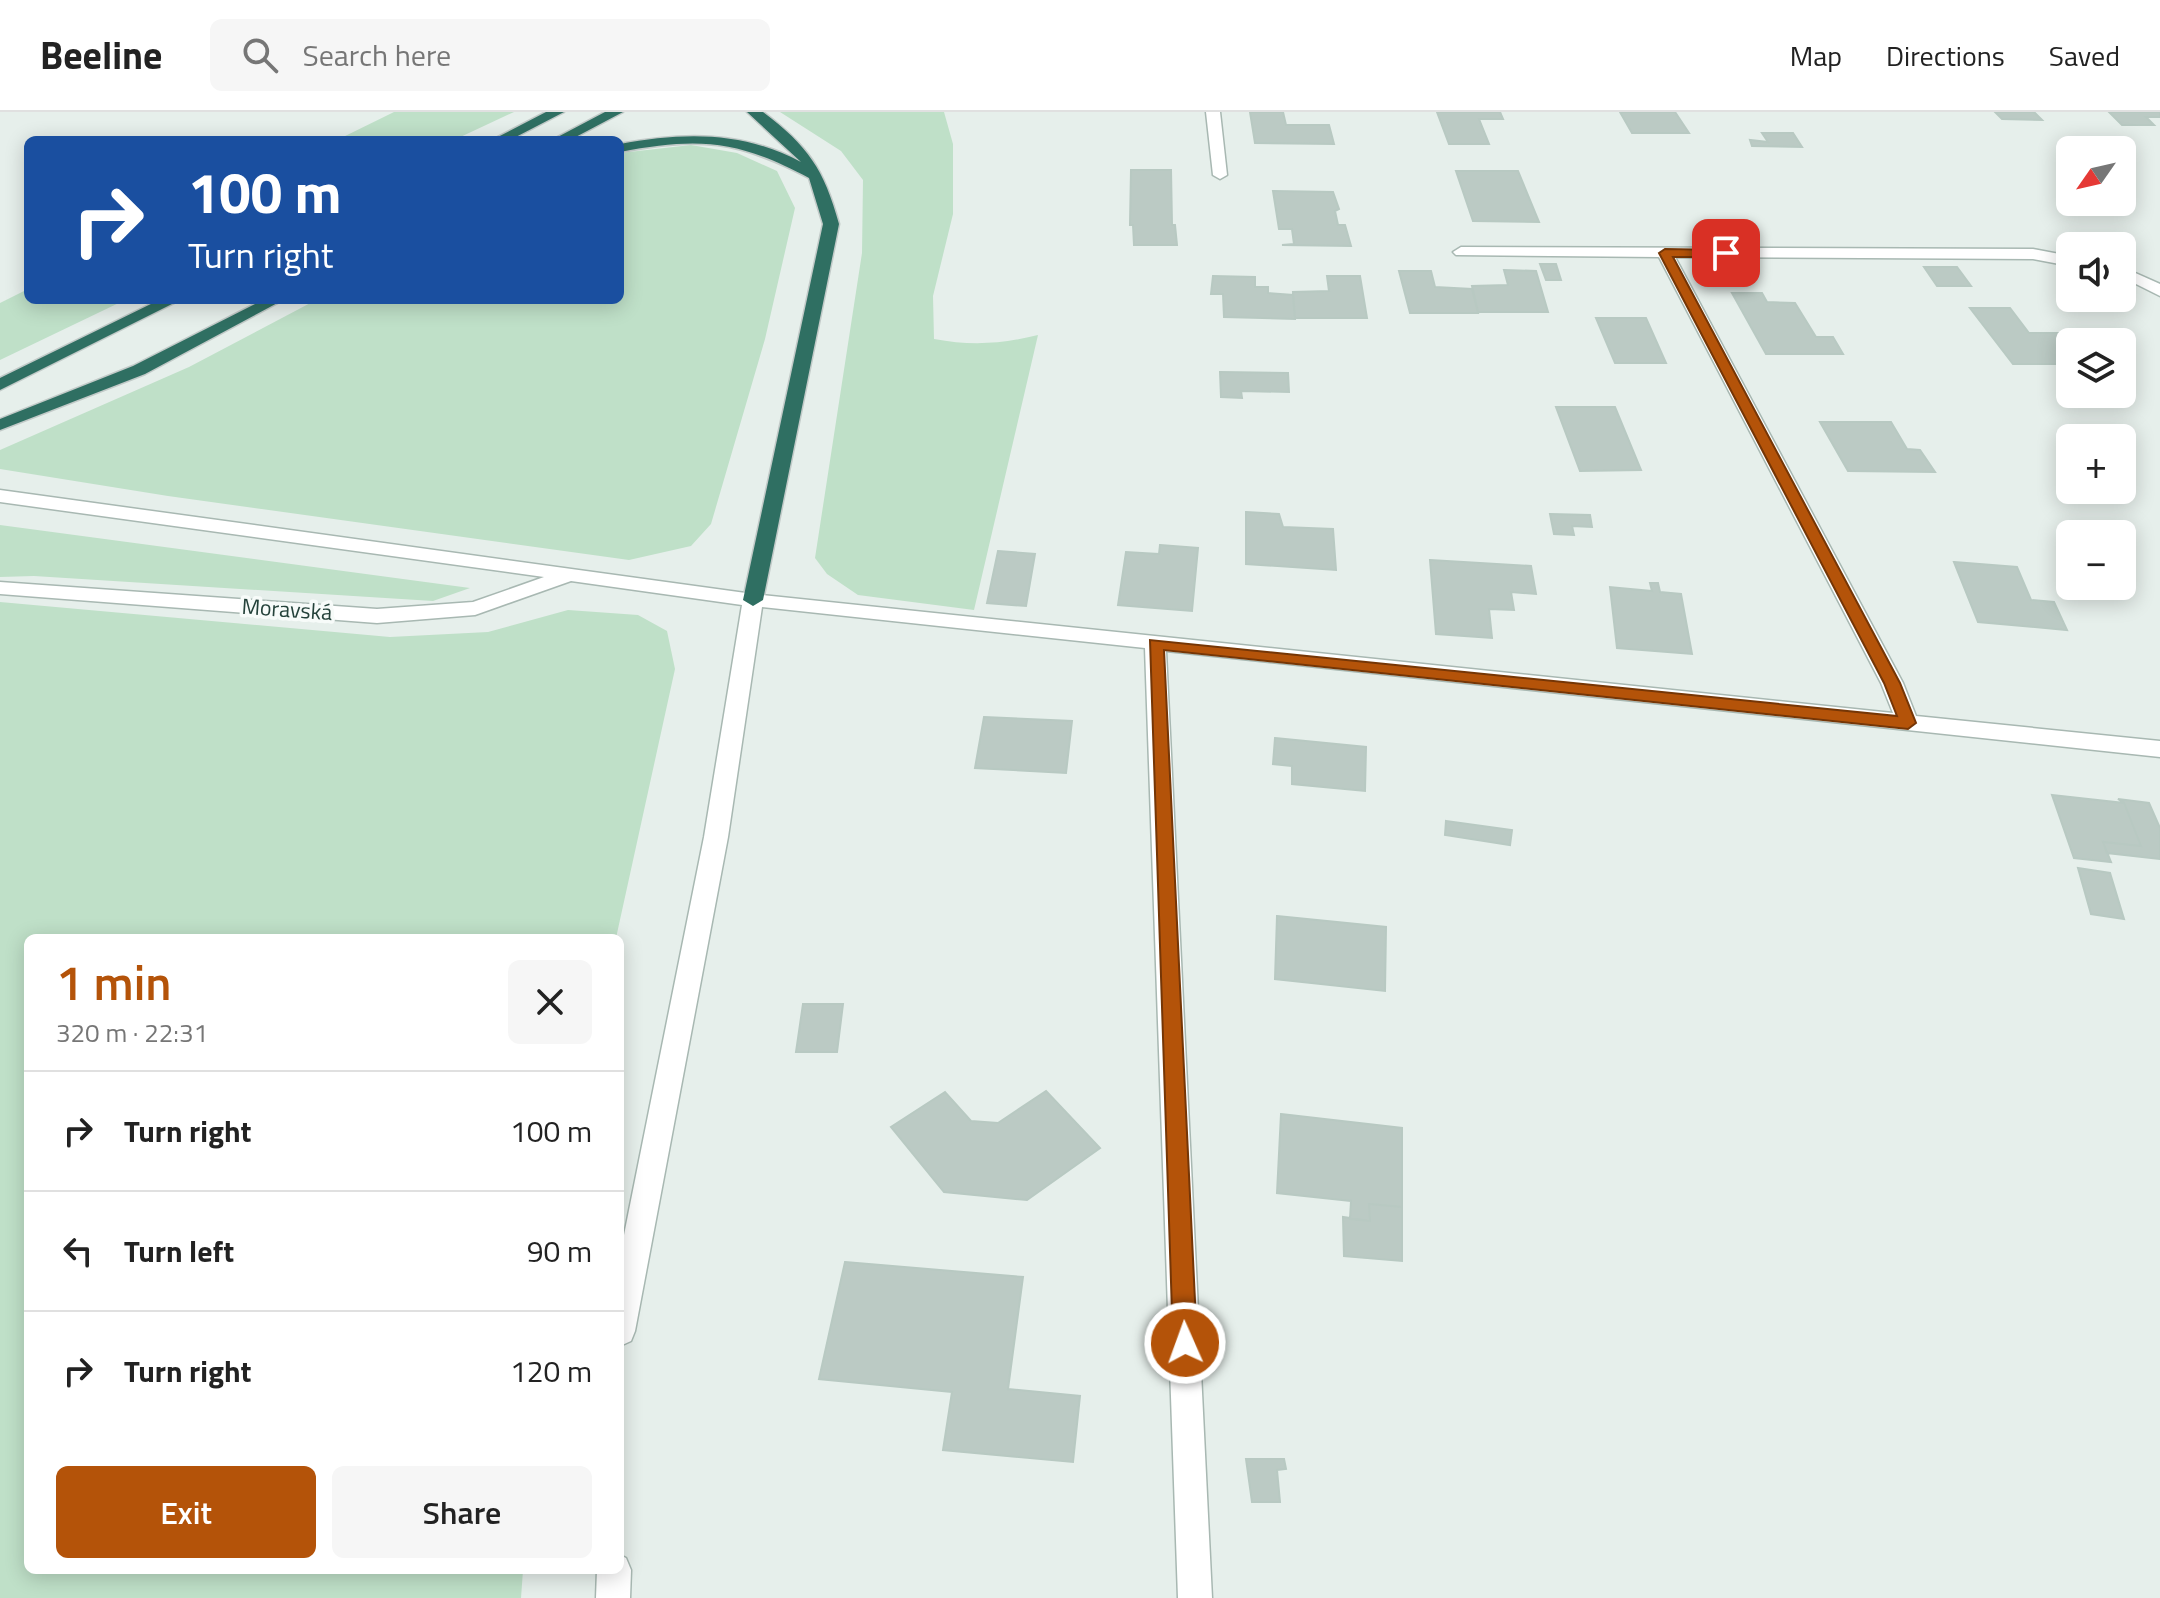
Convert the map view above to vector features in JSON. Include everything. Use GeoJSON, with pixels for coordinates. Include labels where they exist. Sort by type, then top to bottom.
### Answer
{"type":"FeatureCollection","features":[{"type":"Feature","properties":{"kind":"highway"},"geometry":{"type":"LineString","coordinates":[[507,136],[557,112]]}},
{"type":"Feature","properties":{"kind":"highway"},"geometry":{"type":"LineString","coordinates":[[567,136],[616,112]]}},
{"type":"Feature","properties":{"kind":"highway"},"geometry":{"type":"LineString","coordinates":[[753,600],[831,224],[817,176],[799,145],[754,112]]}},
{"type":"Feature","properties":{"kind":"highway"},"geometry":{"type":"LineString","coordinates":[[624,148],[692,139],[732,142],[762,149],[817,176]]}},
{"type":"Feature","properties":{"kind":"highway"},"geometry":{"type":"LineString","coordinates":[[0,385],[164,304]]}},
{"type":"Feature","properties":{"kind":"highway"},"geometry":{"type":"LineString","coordinates":[[0,424],[232,304]]}},
{"type":"Feature","properties":{"kind":"highway"},"geometry":{"type":"LineString","coordinates":[[0,424],[139,370],[267,304]]}},
{"type":"Feature","properties":{"kind":"street"},"geometry":{"type":"LineString","coordinates":[[1213,112],[1220,175]]}},
{"type":"Feature","properties":{"kind":"street"},"geometry":{"type":"LineString","coordinates":[[1461,252],[2033,254],[2056,258]]}},
{"type":"Feature","properties":{"kind":"street"},"geometry":{"type":"LineString","coordinates":[[1665,253],[1892,683],[1908,723]]}},
{"type":"Feature","properties":{"kind":"street"},"geometry":{"type":"LineString","coordinates":[[2136,277],[2160,291]]}},
{"type":"Feature","properties":{"kind":"street"},"geometry":{"type":"LineString","coordinates":[[0,496],[753,600],[2160,749]]}},
{"type":"Feature","properties":{"kind":"street","name":"Moravská"},"geometry":{"type":"LineString","coordinates":[[0,588],[377,616],[475,608],[569,576]]}},
{"type":"Feature","properties":{"kind":"street"},"geometry":{"type":"LineString","coordinates":[[624,1310],[716,837],[753,600]]}},
{"type":"Feature","properties":{"kind":"street"},"geometry":{"type":"LineString","coordinates":[[1155,644],[1195,1598]]}},
{"type":"Feature","properties":{"kind":"street"},"geometry":{"type":"LineString","coordinates":[[613,1598],[614,1574]]}},
{"type":"Feature","properties":{"kind":"green space"},"geometry":{"type":"Polygon","coordinates":[[[394,112],[514,112],[463,136],[345,136],[394,112]]]}},
{"type":"Feature","properties":{"kind":"green space"},"geometry":{"type":"Polygon","coordinates":[[[780,112],[944,112],[953,144],[953,214],[933,296],[934,339],[986,343],[1038,335],[974,610],[858,595],[827,574],[815,558],[862,253],[863,180],[841,151],[780,112]]]}},
{"type":"Feature","properties":{"kind":"green space"},"geometry":{"type":"Polygon","coordinates":[[[691,145],[737,153],[777,171],[795,208],[765,339],[711,524],[691,546],[629,560],[168,496],[0,469],[0,450],[189,367],[308,304],[624,304],[624,153],[691,145]]]}},
{"type":"Feature","properties":{"kind":"green space"},"geometry":{"type":"Polygon","coordinates":[[[24,291],[24,304],[117,304],[0,360],[0,303],[24,291]]]}},
{"type":"Feature","properties":{"kind":"green space"},"geometry":{"type":"Polygon","coordinates":[[[0,525],[470,588],[433,601],[34,576],[0,577],[0,525]]]}},
{"type":"Feature","properties":{"kind":"green space"},"geometry":{"type":"Polygon","coordinates":[[[0,602],[390,637],[488,632],[568,610],[638,615],[667,631],[675,669],[617,934],[24,934],[24,1574],[523,1574],[521,1598],[0,1598],[0,602]]]}},
{"type":"Feature","properties":{"kind":"building"},"geometry":{"type":"Polygon","coordinates":[[[1250,112],[1283,112],[1286,125],[1329,125],[1334,144],[1255,143],[1250,112]]]}},
{"type":"Feature","properties":{"kind":"building"},"geometry":{"type":"Polygon","coordinates":[[[1437,112],[1500,112],[1503,119],[1479,119],[1489,144],[1449,144],[1437,112]]]}},
{"type":"Feature","properties":{"kind":"building"},"geometry":{"type":"Polygon","coordinates":[[[1620,112],[1675,112],[1689,133],[1632,133],[1620,112]]]}},
{"type":"Feature","properties":{"kind":"building"},"geometry":{"type":"Polygon","coordinates":[[[1995,112],[2034,112],[2042,120],[2002,119],[1995,112]]]}},
{"type":"Feature","properties":{"kind":"building"},"geometry":{"type":"Polygon","coordinates":[[[2109,112],[2160,112],[2160,117],[2146,117],[2154,125],[2122,125],[2109,112]]]}},
{"type":"Feature","properties":{"kind":"building"},"geometry":{"type":"Polygon","coordinates":[[[1762,133],[1793,133],[1802,147],[1752,146],[1750,140],[1768,142],[1762,133]]]}},
{"type":"Feature","properties":{"kind":"building"},"geometry":{"type":"Polygon","coordinates":[[[1131,170],[1171,170],[1172,225],[1175,225],[1177,245],[1134,245],[1133,225],[1130,225],[1131,170]]]}},
{"type":"Feature","properties":{"kind":"building"},"geometry":{"type":"Polygon","coordinates":[[[1456,171],[1518,171],[1539,222],[1473,221],[1456,171]]]}},
{"type":"Feature","properties":{"kind":"building"},"geometry":{"type":"Polygon","coordinates":[[[1273,191],[1333,192],[1339,209],[1335,211],[1338,225],[1345,225],[1351,246],[1282,245],[1294,244],[1292,229],[1279,229],[1273,191]]]}},
{"type":"Feature","properties":{"kind":"building"},"geometry":{"type":"Polygon","coordinates":[[[1540,264],[1556,264],[1561,280],[1546,280],[1540,264]]]}},
{"type":"Feature","properties":{"kind":"building"},"geometry":{"type":"Polygon","coordinates":[[[1924,267],[1957,267],[1971,286],[1937,286],[1924,267]]]}},
{"type":"Feature","properties":{"kind":"building"},"geometry":{"type":"Polygon","coordinates":[[[1504,270],[1536,271],[1548,312],[1478,312],[1472,286],[1508,285],[1504,270]]]}},
{"type":"Feature","properties":{"kind":"building"},"geometry":{"type":"Polygon","coordinates":[[[1399,271],[1431,271],[1435,287],[1472,289],[1478,313],[1410,313],[1399,271]]]}},
{"type":"Feature","properties":{"kind":"building"},"geometry":{"type":"Polygon","coordinates":[[[1213,276],[1255,277],[1255,287],[1268,287],[1268,293],[1293,295],[1295,319],[1224,317],[1223,294],[1211,294],[1213,276]]]}},
{"type":"Feature","properties":{"kind":"building"},"geometry":{"type":"Polygon","coordinates":[[[1327,276],[1360,276],[1367,318],[1295,318],[1293,292],[1329,291],[1327,276]]]}},
{"type":"Feature","properties":{"kind":"building"},"geometry":{"type":"Polygon","coordinates":[[[1732,293],[1762,293],[1767,302],[1795,303],[1816,337],[1833,337],[1843,354],[1766,354],[1732,293]]]}},
{"type":"Feature","properties":{"kind":"building"},"geometry":{"type":"Polygon","coordinates":[[[1970,308],[2010,308],[2029,333],[2056,333],[2056,364],[2013,364],[1970,308]]]}},
{"type":"Feature","properties":{"kind":"building"},"geometry":{"type":"Polygon","coordinates":[[[1596,318],[1646,318],[1666,363],[1615,363],[1596,318]]]}},
{"type":"Feature","properties":{"kind":"building"},"geometry":{"type":"Polygon","coordinates":[[[1220,372],[1288,373],[1289,392],[1241,391],[1242,398],[1221,397],[1220,372]]]}},
{"type":"Feature","properties":{"kind":"building"},"geometry":{"type":"Polygon","coordinates":[[[1556,407],[1615,407],[1641,470],[1580,471],[1556,407]]]}},
{"type":"Feature","properties":{"kind":"building"},"geometry":{"type":"Polygon","coordinates":[[[1820,422],[1891,422],[1907,449],[1920,450],[1935,472],[1848,471],[1820,422]]]}},
{"type":"Feature","properties":{"kind":"building"},"geometry":{"type":"Polygon","coordinates":[[[1246,512],[1279,514],[1283,527],[1333,529],[1336,570],[1246,564],[1246,512]]]}},
{"type":"Feature","properties":{"kind":"building"},"geometry":{"type":"Polygon","coordinates":[[[1550,514],[1590,515],[1592,527],[1572,526],[1574,535],[1554,534],[1550,514]]]}},
{"type":"Feature","properties":{"kind":"building"},"geometry":{"type":"Polygon","coordinates":[[[1160,545],[1198,548],[1192,611],[1118,605],[1126,552],[1159,554],[1160,545]]]}},
{"type":"Feature","properties":{"kind":"building"},"geometry":{"type":"Polygon","coordinates":[[[998,551],[1035,554],[1026,606],[987,603],[998,551]]]}},
{"type":"Feature","properties":{"kind":"building"},"geometry":{"type":"Polygon","coordinates":[[[1430,560],[1531,566],[1536,594],[1511,592],[1514,610],[1489,609],[1492,638],[1436,634],[1430,560]]]}},
{"type":"Feature","properties":{"kind":"building"},"geometry":{"type":"Polygon","coordinates":[[[1954,562],[2017,567],[2031,600],[2054,602],[2067,630],[1978,622],[1954,562]]]}},
{"type":"Feature","properties":{"kind":"building"},"geometry":{"type":"Polygon","coordinates":[[[1650,583],[1658,583],[1660,592],[1681,594],[1692,654],[1617,648],[1610,587],[1652,591],[1650,583]]]}},
{"type":"Feature","properties":{"kind":"building"},"geometry":{"type":"Polygon","coordinates":[[[984,717],[1072,721],[1066,773],[975,768],[984,717]]]}},
{"type":"Feature","properties":{"kind":"building"},"geometry":{"type":"Polygon","coordinates":[[[1275,738],[1366,747],[1365,791],[1292,784],[1292,766],[1273,764],[1275,738]]]}},
{"type":"Feature","properties":{"kind":"building"},"geometry":{"type":"Polygon","coordinates":[[[2052,795],[2124,803],[2141,846],[2103,842],[2111,862],[2074,858],[2052,795]]]}},
{"type":"Feature","properties":{"kind":"building"},"geometry":{"type":"Polygon","coordinates":[[[2118,799],[2149,803],[2160,828],[2160,859],[2107,853],[2103,842],[2141,846],[2124,803],[2118,799]]]}},
{"type":"Feature","properties":{"kind":"building"},"geometry":{"type":"Polygon","coordinates":[[[1446,821],[1512,830],[1510,845],[1445,835],[1446,821]]]}},
{"type":"Feature","properties":{"kind":"building"},"geometry":{"type":"Polygon","coordinates":[[[2078,868],[2110,873],[2124,919],[2091,914],[2078,868]]]}},
{"type":"Feature","properties":{"kind":"building"},"geometry":{"type":"Polygon","coordinates":[[[1277,916],[1386,927],[1385,991],[1275,979],[1277,916]]]}},
{"type":"Feature","properties":{"kind":"building"},"geometry":{"type":"Polygon","coordinates":[[[803,1004],[843,1004],[837,1052],[796,1052],[803,1004]]]}},
{"type":"Feature","properties":{"kind":"building"},"geometry":{"type":"Polygon","coordinates":[[[1046,1091],[1100,1148],[1027,1200],[944,1192],[891,1127],[945,1092],[971,1121],[998,1123],[1046,1091]]]}},
{"type":"Feature","properties":{"kind":"building"},"geometry":{"type":"Polygon","coordinates":[[[1281,1114],[1402,1128],[1402,1207],[1369,1204],[1370,1221],[1350,1219],[1351,1201],[1277,1193],[1281,1114]]]}},
{"type":"Feature","properties":{"kind":"building"},"geometry":{"type":"Polygon","coordinates":[[[1369,1204],[1402,1207],[1402,1261],[1344,1256],[1343,1217],[1370,1221],[1369,1204]]]}},
{"type":"Feature","properties":{"kind":"building"},"geometry":{"type":"Polygon","coordinates":[[[845,1262],[1023,1277],[1008,1389],[1080,1396],[1073,1462],[943,1450],[952,1392],[819,1379],[845,1262]]]}},
{"type":"Feature","properties":{"kind":"building"},"geometry":{"type":"Polygon","coordinates":[[[1246,1459],[1284,1459],[1286,1469],[1277,1470],[1280,1502],[1252,1502],[1246,1459]]]}},
{"type":"Feature","properties":{"kind":"route"},"geometry":{"type":"LineString","coordinates":[[1185,1343],[1155,644],[1908,723],[1892,683],[1665,253],[1726,253]]}}]}
